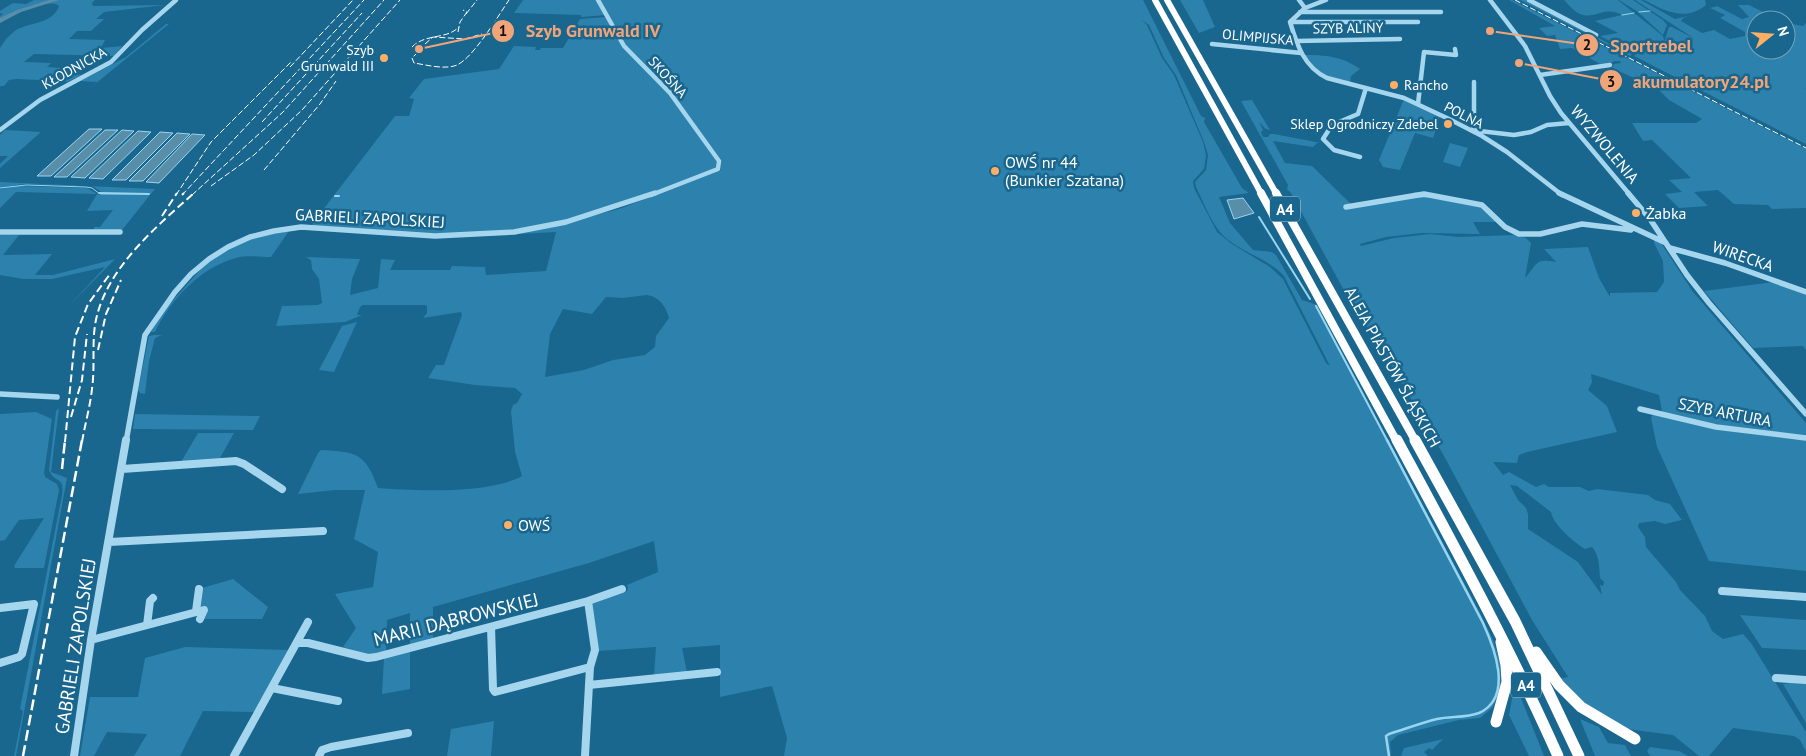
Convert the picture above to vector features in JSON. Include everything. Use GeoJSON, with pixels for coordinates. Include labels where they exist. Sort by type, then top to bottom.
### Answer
{"type":"FeatureCollection","features":[{"type":"Feature","properties":{"kind":"highway","name":"ALEJA PIASTÓW ŚLĄSKICH"},"geometry":{"type":"LineString","coordinates":[[1155,0],[1492,615],[1558,756]]}},
{"type":"Feature","properties":{"kind":"highway","name":"ALEJA PIASTÓW ŚLĄSKICH"},"geometry":{"type":"LineString","coordinates":[[1167,0],[1451,503],[1515,621],[1579,756]]}},
{"type":"Feature","properties":{"kind":"highway"},"geometry":{"type":"LineString","coordinates":[[1492,615],[1503,648],[1507,680],[1506,690],[1496,716],[1496,722]]}},
{"type":"Feature","properties":{"kind":"highway"},"geometry":{"type":"LineString","coordinates":[[1515,621],[1549,672],[1568,696],[1597,718],[1635,739]]}},
{"type":"Feature","properties":{"kind":"street","name":"KŁODNICKA"},"geometry":{"type":"LineString","coordinates":[[0,130],[48,95],[115,59],[142,30],[176,0]]}},
{"type":"Feature","properties":{"kind":"street","name":"SKOŚNA"},"geometry":{"type":"LineString","coordinates":[[598,0],[624,46],[670,93],[719,161],[718,170]]}},
{"type":"Feature","properties":{"kind":"street"},"geometry":{"type":"LineString","coordinates":[[1300,0],[1302,10]]}},
{"type":"Feature","properties":{"kind":"street"},"geometry":{"type":"LineString","coordinates":[[1290,22],[1302,10],[1326,0]]}},
{"type":"Feature","properties":{"kind":"street","name":"WYZWOLENIA"},"geometry":{"type":"LineString","coordinates":[[1490,0],[1525,46],[1552,101],[1639,204],[1709,303],[1806,414]]}},
{"type":"Feature","properties":{"kind":"street"},"geometry":{"type":"LineString","coordinates":[[1529,0],[1596,35]]}},
{"type":"Feature","properties":{"kind":"street"},"geometry":{"type":"LineString","coordinates":[[1302,10],[1441,12]]}},
{"type":"Feature","properties":{"kind":"street"},"geometry":{"type":"LineString","coordinates":[[1290,22],[1418,22]]}},
{"type":"Feature","properties":{"kind":"street","name":"POLNA"},"geometry":{"type":"LineString","coordinates":[[1290,22],[1296,40],[1312,70],[1321,76],[1404,98],[1418,104],[1471,130],[1507,152],[1556,192],[1669,245]]}},
{"type":"Feature","properties":{"kind":"street","name":"SZYB ALINY"},"geometry":{"type":"LineString","coordinates":[[1296,40],[1400,39]]}},
{"type":"Feature","properties":{"kind":"street","name":"OLIMPIJSKA"},"geometry":{"type":"LineString","coordinates":[[1212,44],[1302,52]]}},
{"type":"Feature","properties":{"kind":"street"},"geometry":{"type":"LineString","coordinates":[[1418,104],[1424,52],[1456,55],[1455,49]]}},
{"type":"Feature","properties":{"kind":"street"},"geometry":{"type":"LineString","coordinates":[[1540,75],[1610,65]]}},
{"type":"Feature","properties":{"kind":"street"},"geometry":{"type":"LineString","coordinates":[[1474,82],[1474,128],[1471,130],[1514,135],[1531,132],[1547,125],[1569,123]]}},
{"type":"Feature","properties":{"kind":"street"},"geometry":{"type":"LineString","coordinates":[[1360,157],[1334,150],[1323,139],[1332,125],[1358,114],[1366,88]]}},
{"type":"Feature","properties":{"kind":"street","name":"GABRIELI ZAPOLSKIEJ"},"geometry":{"type":"LineString","coordinates":[[74,756],[92,640],[145,335],[158,313],[195,271],[212,255],[232,243],[260,233],[301,227],[448,236],[515,232],[560,223],[622,205],[718,170]]}},
{"type":"Feature","properties":{"kind":"street"},"geometry":{"type":"LineString","coordinates":[[1346,207],[1424,194],[1482,205],[1504,227],[1512,232],[1525,235],[1582,224],[1637,230]]}},
{"type":"Feature","properties":{"kind":"street"},"geometry":{"type":"LineString","coordinates":[[0,232],[120,232]]}},
{"type":"Feature","properties":{"kind":"street","name":"WIRECKA"},"geometry":{"type":"LineString","coordinates":[[1669,245],[1806,292]]}},
{"type":"Feature","properties":{"kind":"street"},"geometry":{"type":"LineString","coordinates":[[0,394],[57,397]]}},
{"type":"Feature","properties":{"kind":"street","name":"SZYB ARTURA"},"geometry":{"type":"LineString","coordinates":[[1640,409],[1744,432],[1806,438]]}},
{"type":"Feature","properties":{"kind":"street"},"geometry":{"type":"LineString","coordinates":[[122,469],[236,461],[244,464],[282,489]]}},
{"type":"Feature","properties":{"kind":"street","name":"GABRIELI ZAPOLSKIEJ"},"geometry":{"type":"LineString","coordinates":[[109,542],[323,531]]}},
{"type":"Feature","properties":{"kind":"street"},"geometry":{"type":"LineString","coordinates":[[196,611],[199,589]]}},
{"type":"Feature","properties":{"kind":"street","name":"MARII DĄBROWSKIEJ"},"geometry":{"type":"LineString","coordinates":[[297,643],[308,642],[368,658],[376,658],[588,601],[622,589]]}},
{"type":"Feature","properties":{"kind":"street"},"geometry":{"type":"LineString","coordinates":[[1722,591],[1806,596]]}},
{"type":"Feature","properties":{"kind":"street"},"geometry":{"type":"LineString","coordinates":[[147,625],[150,601],[153,598]]}},
{"type":"Feature","properties":{"kind":"street"},"geometry":{"type":"LineString","coordinates":[[585,756],[590,667],[595,650],[588,601]]}},
{"type":"Feature","properties":{"kind":"street"},"geometry":{"type":"LineString","coordinates":[[0,608],[34,604],[22,654],[19,657],[0,663]]}},
{"type":"Feature","properties":{"kind":"street"},"geometry":{"type":"LineString","coordinates":[[92,640],[204,610],[200,619]]}},
{"type":"Feature","properties":{"kind":"street"},"geometry":{"type":"LineString","coordinates":[[234,756],[308,622]]}},
{"type":"Feature","properties":{"kind":"street"},"geometry":{"type":"LineString","coordinates":[[491,627],[493,689],[495,692],[590,667]]}},
{"type":"Feature","properties":{"kind":"street"},"geometry":{"type":"LineString","coordinates":[[590,685],[717,672]]}},
{"type":"Feature","properties":{"kind":"street"},"geometry":{"type":"LineString","coordinates":[[1776,678],[1806,680]]}},
{"type":"Feature","properties":{"kind":"street"},"geometry":{"type":"LineString","coordinates":[[272,688],[338,701]]}},
{"type":"Feature","properties":{"kind":"street"},"geometry":{"type":"LineString","coordinates":[[319,756],[322,750],[331,747],[408,733]]}},
{"type":"Feature","properties":{"kind":"shaded area"},"geometry":{"type":"Polygon","coordinates":[[[34,0],[95,0],[92,3],[93,6],[165,5],[104,12],[96,19],[104,19],[91,31],[77,31],[69,39],[105,40],[101,48],[122,46],[114,56],[34,54],[24,62],[51,63],[47,67],[61,68],[57,72],[82,75],[67,82],[16,79],[9,80],[4,86],[0,86],[0,48],[3,43],[16,30],[52,16],[59,6],[56,4],[41,4],[34,6],[0,23],[0,16],[3,14],[0,11],[13,3],[26,4],[34,0]]]}},
{"type":"Feature","properties":{"kind":"shaded area"},"geometry":{"type":"Polygon","coordinates":[[[523,0],[597,0],[606,15],[581,17],[581,15],[514,13],[523,0]]]}},
{"type":"Feature","properties":{"kind":"shaded area"},"geometry":{"type":"Polygon","coordinates":[[[600,0],[1143,0],[1201,116],[1205,118],[1204,122],[1242,188],[1249,193],[1219,197],[1230,223],[1253,250],[1272,252],[1276,255],[1302,300],[1317,305],[1481,615],[1493,640],[1501,665],[1500,691],[1493,707],[1480,718],[1459,720],[1398,735],[1390,742],[1391,756],[784,756],[787,738],[772,686],[720,697],[720,645],[682,648],[687,672],[654,675],[656,647],[598,651],[591,603],[626,592],[628,589],[627,585],[658,572],[654,541],[589,563],[433,607],[433,640],[410,645],[410,613],[387,620],[386,652],[368,654],[343,647],[356,628],[335,594],[373,587],[378,552],[354,539],[365,490],[335,490],[298,494],[318,453],[321,450],[351,453],[358,456],[369,467],[378,488],[452,490],[491,486],[508,482],[522,476],[515,452],[511,411],[513,405],[517,403],[522,394],[515,388],[475,385],[428,378],[436,365],[444,365],[462,315],[461,312],[423,318],[427,313],[427,306],[425,305],[363,305],[360,307],[357,315],[362,315],[345,322],[276,326],[282,306],[318,305],[322,303],[319,279],[312,269],[311,260],[306,257],[360,259],[352,279],[350,295],[378,288],[381,259],[395,260],[390,270],[450,270],[452,266],[485,267],[486,275],[546,271],[556,232],[519,234],[619,209],[721,170],[721,160],[671,92],[625,46],[600,0]],[[1142,20],[1147,25],[1162,58],[1174,75],[1203,142],[1206,155],[1204,169],[1193,181],[1194,188],[1217,232],[1232,244],[1270,267],[1283,279],[1326,363],[1330,366],[1284,276],[1277,269],[1227,239],[1216,227],[1210,216],[1195,182],[1206,170],[1208,155],[1204,142],[1176,75],[1164,58],[1149,25],[1142,20]],[[647,295],[623,298],[606,297],[592,314],[563,309],[550,334],[545,377],[584,370],[613,360],[645,355],[655,347],[656,336],[669,318],[661,303],[647,295]]]}},
{"type":"Feature","properties":{"kind":"shaded area"},"geometry":{"type":"Polygon","coordinates":[[[1180,0],[1203,0],[1215,27],[1199,33],[1180,0]]]}},
{"type":"Feature","properties":{"kind":"shaded area"},"geometry":{"type":"Polygon","coordinates":[[[1509,0],[1806,149],[1806,208],[1772,209],[1768,205],[1734,204],[1718,190],[1694,192],[1708,206],[1679,208],[1665,194],[1682,192],[1669,180],[1691,178],[1652,140],[1643,141],[1632,123],[1696,123],[1702,119],[1669,100],[1658,89],[1612,68],[1614,64],[1621,63],[1620,61],[1606,65],[1600,64],[1572,48],[1560,49],[1555,35],[1547,36],[1539,28],[1555,26],[1509,0]]]}},
{"type":"Feature","properties":{"kind":"shaded area"},"geometry":{"type":"Polygon","coordinates":[[[1520,0],[1528,0],[1621,50],[1624,49],[1600,36],[1618,33],[1595,21],[1622,15],[1606,12],[1583,15],[1575,11],[1564,0],[1618,0],[1663,36],[1664,40],[1641,46],[1630,56],[1520,0]]]}},
{"type":"Feature","properties":{"kind":"shaded area"},"geometry":{"type":"Polygon","coordinates":[[[1619,0],[1633,0],[1663,20],[1667,25],[1663,35],[1638,12],[1619,0]]]}},
{"type":"Feature","properties":{"kind":"shaded area"},"geometry":{"type":"Polygon","coordinates":[[[1635,0],[1641,0],[1675,19],[1688,16],[1681,21],[1702,33],[1714,30],[1730,39],[1745,36],[1745,32],[1720,18],[1725,15],[1710,8],[1717,6],[1742,19],[1746,18],[1746,60],[1796,60],[1796,25],[1803,26],[1806,23],[1806,144],[1634,56],[1643,47],[1665,40],[1669,27],[1695,39],[1635,0]]]}},
{"type":"Feature","properties":{"kind":"shaded area"},"geometry":{"type":"Polygon","coordinates":[[[1644,0],[1705,0],[1706,5],[1698,10],[1683,14],[1667,11],[1644,0]]]}},
{"type":"Feature","properties":{"kind":"shaded area"},"geometry":{"type":"Polygon","coordinates":[[[1738,5],[1749,5],[1759,10],[1746,10],[1746,14],[1738,5]]]}},
{"type":"Feature","properties":{"kind":"shaded area"},"geometry":{"type":"Polygon","coordinates":[[[606,17],[622,47],[669,94],[716,161],[717,168],[642,197],[591,214],[565,221],[513,230],[438,233],[315,226],[312,224],[395,116],[409,116],[414,99],[409,98],[424,79],[499,69],[514,46],[536,47],[535,50],[540,50],[541,48],[563,48],[580,19],[606,17]]]}},
{"type":"Feature","properties":{"kind":"shaded area"},"geometry":{"type":"Polygon","coordinates":[[[166,24],[169,24],[79,97],[97,82],[80,81],[126,57],[166,24]]]}},
{"type":"Feature","properties":{"kind":"shaded area"},"geometry":{"type":"Polygon","coordinates":[[[1304,55],[1333,57],[1347,61],[1360,69],[1351,76],[1350,83],[1319,74],[1304,55]]]}},
{"type":"Feature","properties":{"kind":"shaded area"},"geometry":{"type":"Polygon","coordinates":[[[1404,99],[1440,116],[1433,138],[1415,133],[1400,170],[1383,167],[1379,160],[1404,99]]]}},
{"type":"Feature","properties":{"kind":"shaded area"},"geometry":{"type":"Polygon","coordinates":[[[1252,100],[1270,130],[1266,129],[1259,122],[1263,130],[1261,132],[1263,137],[1274,134],[1321,143],[1317,143],[1313,147],[1273,141],[1285,163],[1312,166],[1352,205],[1415,195],[1480,205],[1497,222],[1473,222],[1480,234],[1422,233],[1386,237],[1360,244],[1361,246],[1394,238],[1430,234],[1458,237],[1514,235],[1526,238],[1531,243],[1525,278],[1537,263],[1544,261],[1556,262],[1544,249],[1588,247],[1599,278],[1610,297],[1610,293],[1657,292],[1664,282],[1663,261],[1654,240],[1661,243],[1693,292],[1806,423],[1806,571],[1709,561],[1657,447],[1651,418],[1653,414],[1662,411],[1659,395],[1591,374],[1592,382],[1588,390],[1607,406],[1617,432],[1527,452],[1519,455],[1517,463],[1493,462],[1503,475],[1509,472],[1536,487],[1544,484],[1549,487],[1580,487],[1589,491],[1597,489],[1648,495],[1655,500],[1670,504],[1682,520],[1665,524],[1655,521],[1639,523],[1638,527],[1645,537],[1646,547],[1676,582],[1680,590],[1705,616],[1712,631],[1723,639],[1743,634],[1751,643],[1806,732],[1806,751],[1800,740],[1794,736],[1733,728],[1709,756],[1699,756],[1673,735],[1627,729],[1589,709],[1558,679],[1568,677],[1532,620],[1444,456],[1381,347],[1360,318],[1350,308],[1347,296],[1291,193],[1287,189],[1288,185],[1241,101],[1252,100]],[[1510,485],[1518,500],[1526,508],[1528,529],[1578,562],[1602,595],[1600,585],[1603,586],[1604,582],[1600,578],[1598,558],[1592,547],[1585,549],[1575,542],[1560,528],[1551,512],[1517,486],[1510,485]]]}},
{"type":"Feature","properties":{"kind":"shaded area"},"geometry":{"type":"Polygon","coordinates":[[[89,129],[102,129],[51,176],[37,176],[89,129]]]}},
{"type":"Feature","properties":{"kind":"shaded area"},"geometry":{"type":"Polygon","coordinates":[[[5,130],[41,132],[0,168],[0,164],[8,156],[0,156],[0,135],[5,130]]]}},
{"type":"Feature","properties":{"kind":"shaded area"},"geometry":{"type":"Polygon","coordinates":[[[105,130],[118,130],[67,177],[54,177],[105,130]]]}},
{"type":"Feature","properties":{"kind":"shaded area"},"geometry":{"type":"Polygon","coordinates":[[[122,130],[134,131],[85,178],[71,177],[122,130]]]}},
{"type":"Feature","properties":{"kind":"shaded area"},"geometry":{"type":"Polygon","coordinates":[[[138,131],[151,132],[103,179],[89,178],[138,131]]]}},
{"type":"Feature","properties":{"kind":"shaded area"},"geometry":{"type":"Polygon","coordinates":[[[160,132],[173,133],[126,180],[112,180],[160,132]]]}},
{"type":"Feature","properties":{"kind":"shaded area"},"geometry":{"type":"Polygon","coordinates":[[[177,133],[190,134],[143,181],[129,181],[177,133]]]}},
{"type":"Feature","properties":{"kind":"shaded area"},"geometry":{"type":"Polygon","coordinates":[[[192,134],[205,135],[159,183],[146,182],[192,134]]]}},
{"type":"Feature","properties":{"kind":"shaded area"},"geometry":{"type":"Polygon","coordinates":[[[1450,143],[1468,148],[1460,167],[1443,162],[1450,143]]]}},
{"type":"Feature","properties":{"kind":"shaded area"},"geometry":{"type":"Polygon","coordinates":[[[0,182],[82,186],[23,184],[0,188],[0,182]]]}},
{"type":"Feature","properties":{"kind":"shaded area"},"geometry":{"type":"Polygon","coordinates":[[[17,186],[87,188],[99,195],[150,195],[122,230],[94,230],[94,227],[100,227],[113,210],[87,211],[97,194],[16,192],[0,208],[0,189],[17,186]]]}},
{"type":"Feature","properties":{"kind":"shaded area"},"geometry":{"type":"Polygon","coordinates":[[[92,186],[155,189],[151,194],[103,193],[92,186]]]}},
{"type":"Feature","properties":{"kind":"shaded area"},"geometry":{"type":"Polygon","coordinates":[[[1243,198],[1254,213],[1234,219],[1227,200],[1243,198]]]}},
{"type":"Feature","properties":{"kind":"shaded area"},"geometry":{"type":"Polygon","coordinates":[[[289,231],[271,257],[249,256],[236,258],[223,262],[199,277],[188,286],[169,308],[155,332],[151,332],[161,314],[207,262],[246,239],[289,231]]]}},
{"type":"Feature","properties":{"kind":"shaded area"},"geometry":{"type":"Polygon","coordinates":[[[0,235],[19,235],[3,255],[52,254],[35,275],[53,275],[115,259],[67,308],[105,267],[52,279],[23,279],[0,275],[0,235]]]}},
{"type":"Feature","properties":{"kind":"shaded area"},"geometry":{"type":"Polygon","coordinates":[[[1774,282],[1806,294],[1806,350],[1803,346],[1753,348],[1704,291],[1774,282]]]}},
{"type":"Feature","properties":{"kind":"shaded area"},"geometry":{"type":"Polygon","coordinates":[[[357,322],[334,372],[319,370],[342,326],[357,322]]]}},
{"type":"Feature","properties":{"kind":"shaded area"},"geometry":{"type":"Polygon","coordinates":[[[162,335],[155,338],[149,361],[145,394],[140,393],[138,390],[149,336],[162,335]]]}},
{"type":"Feature","properties":{"kind":"shaded area"},"geometry":{"type":"Polygon","coordinates":[[[59,408],[51,472],[67,478],[16,756],[14,756],[23,711],[20,709],[63,489],[61,482],[51,474],[49,470],[56,411],[59,408]]]}},
{"type":"Feature","properties":{"kind":"shaded area"},"geometry":{"type":"Polygon","coordinates":[[[36,412],[52,419],[44,473],[45,477],[57,484],[59,490],[44,568],[15,568],[14,566],[44,518],[19,520],[5,540],[0,541],[0,414],[36,412]]]}},
{"type":"Feature","properties":{"kind":"shaded area"},"geometry":{"type":"Polygon","coordinates":[[[135,414],[260,416],[253,430],[133,429],[135,414]]]}},
{"type":"Feature","properties":{"kind":"shaded area"},"geometry":{"type":"Polygon","coordinates":[[[198,433],[234,433],[219,460],[181,462],[198,433]]]}},
{"type":"Feature","properties":{"kind":"shaded area"},"geometry":{"type":"Polygon","coordinates":[[[233,579],[268,607],[262,619],[205,619],[208,608],[199,608],[202,588],[233,579]]]}},
{"type":"Feature","properties":{"kind":"shaded area"},"geometry":{"type":"Polygon","coordinates":[[[1740,615],[1806,620],[1806,650],[1762,648],[1740,615]]]}},
{"type":"Feature","properties":{"kind":"shaded area"},"geometry":{"type":"Polygon","coordinates":[[[185,647],[289,650],[254,712],[203,711],[180,756],[134,756],[147,734],[107,732],[94,756],[80,756],[90,697],[138,697],[145,658],[185,647]]]}},
{"type":"Feature","properties":{"kind":"shaded area"},"geometry":{"type":"Polygon","coordinates":[[[410,651],[410,689],[382,694],[384,658],[410,651]]]}},
{"type":"Feature","properties":{"kind":"shaded area"},"geometry":{"type":"Polygon","coordinates":[[[1515,683],[1544,756],[1529,756],[1509,715],[1515,683]]]}},
{"type":"Feature","properties":{"kind":"shaded area"},"geometry":{"type":"Polygon","coordinates":[[[1806,683],[1806,723],[1783,684],[1806,683]]]}},
{"type":"Feature","properties":{"kind":"shaded area"},"geometry":{"type":"Polygon","coordinates":[[[1580,719],[1599,727],[1608,743],[1625,745],[1631,756],[1595,756],[1580,719]]]}},
{"type":"Feature","properties":{"kind":"shaded area"},"geometry":{"type":"Polygon","coordinates":[[[494,721],[491,756],[447,756],[451,729],[494,721]]]}},
{"type":"Feature","properties":{"kind":"shaded area"},"geometry":{"type":"Polygon","coordinates":[[[1443,739],[1432,750],[1429,748],[1424,752],[1428,756],[1401,756],[1404,748],[1443,739]]]}},
{"type":"Feature","properties":{"kind":"shaded area"},"geometry":{"type":"Polygon","coordinates":[[[1650,747],[1679,751],[1688,756],[1650,756],[1647,751],[1650,747]]]}},
{"type":"Feature","properties":{"kind":"waterway"},"geometry":{"type":"LineString","coordinates":[[0,21],[19,11],[56,0]]}},
{"type":"Feature","properties":{"kind":"waterway"},"geometry":{"type":"LineString","coordinates":[[1639,12],[1650,11]]}},
{"type":"Feature","properties":{"kind":"waterway"},"geometry":{"type":"LineString","coordinates":[[1622,15],[1634,13]]}},
{"type":"Feature","properties":{"kind":"waterway"},"geometry":{"type":"LineString","coordinates":[[1399,119],[1410,122]]}},
{"type":"Feature","properties":{"kind":"waterway"},"geometry":{"type":"LineString","coordinates":[[0,188],[26,185],[86,187],[92,188],[100,194],[149,194],[99,193]]}},
{"type":"Feature","properties":{"kind":"waterway"},"geometry":{"type":"LineString","coordinates":[[1259,217],[1310,299]]}},
{"type":"Feature","properties":{"kind":"waterway"},"geometry":{"type":"LineString","coordinates":[[1316,306],[1388,442]]}},
{"type":"Feature","properties":{"kind":"waterway"},"geometry":{"type":"LineString","coordinates":[[1387,440],[1483,623],[1496,658],[1499,684],[1496,696],[1490,706],[1479,713],[1469,716],[1437,719],[1389,734],[1386,736],[1389,756]]}},
{"type":"Feature","properties":{"kind":"railway"},"geometry":{"type":"LineString","coordinates":[[290,67],[353,0]]}},
{"type":"Feature","properties":{"kind":"railway"},"geometry":{"type":"LineString","coordinates":[[184,193],[182,195],[364,0]]}},
{"type":"Feature","properties":{"kind":"railway"},"geometry":{"type":"LineString","coordinates":[[192,195],[283,112],[384,0]]}},
{"type":"Feature","properties":{"kind":"railway"},"geometry":{"type":"LineString","coordinates":[[211,186],[254,155],[302,110],[400,0]]}},
{"type":"Feature","properties":{"kind":"railway"},"geometry":{"type":"LineString","coordinates":[[466,14],[477,0]]}},
{"type":"Feature","properties":{"kind":"railway"},"geometry":{"type":"LineString","coordinates":[[418,52],[412,58],[414,63],[442,67],[457,65],[471,54],[509,0]]}},
{"type":"Feature","properties":{"kind":"railway"},"geometry":{"type":"LineString","coordinates":[[1515,0],[1806,148]]}},
{"type":"Feature","properties":{"kind":"railway"},"geometry":{"type":"LineString","coordinates":[[459,27],[467,12],[463,10]]}},
{"type":"Feature","properties":{"kind":"railway"},"geometry":{"type":"LineString","coordinates":[[262,122],[362,13]]}},
{"type":"Feature","properties":{"kind":"railway"},"geometry":{"type":"LineString","coordinates":[[435,37],[448,34],[459,27]]}},
{"type":"Feature","properties":{"kind":"railway"},"geometry":{"type":"LineString","coordinates":[[458,32],[459,27]]}},
{"type":"Feature","properties":{"kind":"railway"},"geometry":{"type":"LineString","coordinates":[[435,37],[465,39],[482,34]]}},
{"type":"Feature","properties":{"kind":"railway"},"geometry":{"type":"LineString","coordinates":[[412,47],[423,40],[432,38]]}},
{"type":"Feature","properties":{"kind":"railway"},"geometry":{"type":"LineString","coordinates":[[425,44],[432,38]]}},
{"type":"Feature","properties":{"kind":"railway"},"geometry":{"type":"LineString","coordinates":[[176,195],[211,142],[292,61]]}},
{"type":"Feature","properties":{"kind":"railway"},"geometry":{"type":"LineString","coordinates":[[264,170],[320,104],[336,81]]}},
{"type":"Feature","properties":{"kind":"railway"},"geometry":{"type":"LineString","coordinates":[[162,216],[177,193]]}},
{"type":"Feature","properties":{"kind":"railway"},"geometry":{"type":"LineString","coordinates":[[82,442],[91,396],[94,333],[100,305],[120,268],[133,252],[194,193]]}},
{"type":"Feature","properties":{"kind":"railway"},"geometry":{"type":"LineString","coordinates":[[65,442],[75,337],[88,304],[110,274]]}},
{"type":"Feature","properties":{"kind":"railway"},"geometry":{"type":"LineString","coordinates":[[98,350],[106,314],[121,280]]}},
{"type":"Feature","properties":{"kind":"railway"},"geometry":{"type":"LineString","coordinates":[[71,417],[82,380],[87,334]]}},
{"type":"Feature","properties":{"kind":"railway"},"geometry":{"type":"LineString","coordinates":[[62,469],[65,440]]}},
{"type":"Feature","properties":{"kind":"railway"},"geometry":{"type":"LineString","coordinates":[[23,756],[82,440]]}},
{"type":"Feature","properties":{"kind":"place","name":"Sportrebel"},"geometry":{"type":"Point","coordinates":[1490,31]}},
{"type":"Feature","properties":{"kind":"place","name":"Szyb Grunwald IV"},"geometry":{"type":"Point","coordinates":[419,49]}},
{"type":"Feature","properties":{"kind":"place","name":"Szyb Grunwald III"},"geometry":{"type":"Point","coordinates":[384,58]}},
{"type":"Feature","properties":{"kind":"place","name":"akumulatory24.pl"},"geometry":{"type":"Point","coordinates":[1519,63]}},
{"type":"Feature","properties":{"kind":"place","name":"Rancho"},"geometry":{"type":"Point","coordinates":[1394,85]}},
{"type":"Feature","properties":{"kind":"place","name":"Sklep Ogrodniczy Zdebel"},"geometry":{"type":"Point","coordinates":[1448,124]}},
{"type":"Feature","properties":{"kind":"place","name":"OWŚ nr 44 (Bunkier Szatana)"},"geometry":{"type":"Point","coordinates":[995,171]}},
{"type":"Feature","properties":{"kind":"place","name":"Żabka"},"geometry":{"type":"Point","coordinates":[1636,213]}},
{"type":"Feature","properties":{"kind":"place","name":"OWŚ"},"geometry":{"type":"Point","coordinates":[508,525]}}]}
